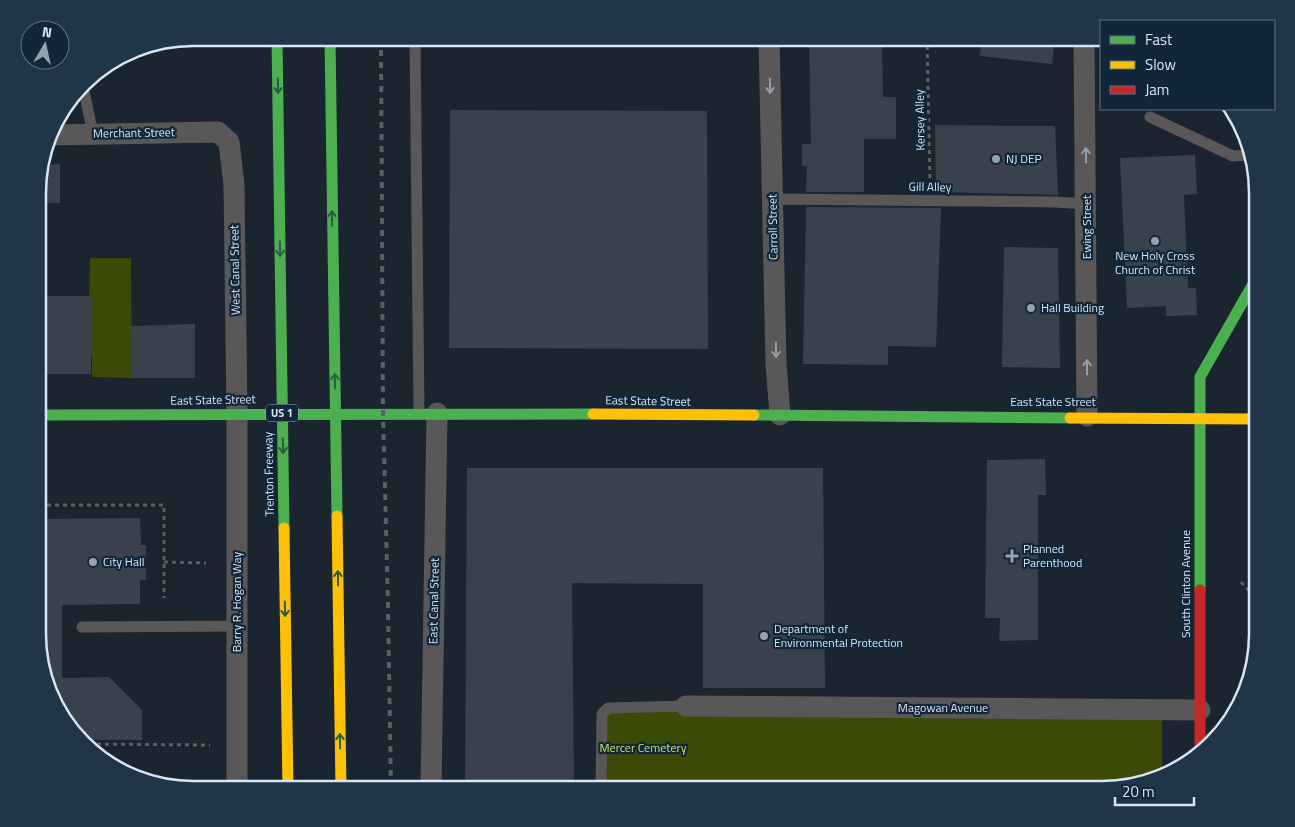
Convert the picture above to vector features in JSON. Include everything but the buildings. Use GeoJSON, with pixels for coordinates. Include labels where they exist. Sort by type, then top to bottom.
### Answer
{"type":"FeatureCollection","features":[{"type":"Feature","properties":{"kind":"main road","name":"Trenton Freeway"},"geometry":{"type":"LineString","coordinates":[[277,47],[288,781]]}},
{"type":"Feature","properties":{"kind":"main road"},"geometry":{"type":"LineString","coordinates":[[330,47],[341,781]]}},
{"type":"Feature","properties":{"kind":"main road","name":"South Clinton Avenue"},"geometry":{"type":"LineString","coordinates":[[1200,743],[1200,377],[1248,292]]}},
{"type":"Feature","properties":{"kind":"main road","name":"East State Street"},"geometry":{"type":"LineString","coordinates":[[46,415],[428,413],[1087,416],[1248,419]]}},
{"type":"Feature","properties":{"kind":"street","name":"Carroll Street"},"geometry":{"type":"LineString","coordinates":[[769,46],[772,199],[780,416]]}},
{"type":"Feature","properties":{"kind":"street","name":"Ewing Street"},"geometry":{"type":"LineString","coordinates":[[1084,46],[1087,416]]}},
{"type":"Feature","properties":{"kind":"street","name":"Merchant Street"},"geometry":{"type":"LineString","coordinates":[[59,133],[218,132]]}},
{"type":"Feature","properties":{"kind":"street","name":"West Canal Street"},"geometry":{"type":"LineString","coordinates":[[218,132],[229,142],[234,185],[246,414]]}},
{"type":"Feature","properties":{"kind":"street","name":"East Canal Street"},"geometry":{"type":"LineString","coordinates":[[428,413],[431,781]]}},
{"type":"Feature","properties":{"kind":"street","name":"Barry R. Hogan Way"},"geometry":{"type":"LineString","coordinates":[[237,781],[237,626],[246,414]]}},
{"type":"Feature","properties":{"kind":"street","name":"Magowan Avenue"},"geometry":{"type":"LineString","coordinates":[[686,706],[1200,710]]}},
{"type":"Feature","properties":{"kind":"lane"},"geometry":{"type":"LineString","coordinates":[[415,47],[428,413]]}},
{"type":"Feature","properties":{"kind":"lane"},"geometry":{"type":"LineString","coordinates":[[85,94],[93,134]]}},
{"type":"Feature","properties":{"kind":"lane"},"geometry":{"type":"LineString","coordinates":[[1150,117],[1233,156],[1244,155]]}},
{"type":"Feature","properties":{"kind":"lane","name":"Gill Alley"},"geometry":{"type":"LineString","coordinates":[[772,199],[1086,204]]}},
{"type":"Feature","properties":{"kind":"lane"},"geometry":{"type":"LineString","coordinates":[[82,626],[237,626]]}},
{"type":"Feature","properties":{"kind":"lane"},"geometry":{"type":"LineString","coordinates":[[601,781],[602,714],[608,708],[686,706]]}},
{"type":"Feature","properties":{"kind":"path","name":"Kersey Alley"},"geometry":{"type":"LineString","coordinates":[[927,46],[930,201]]}},
{"type":"Feature","properties":{"kind":"path"},"geometry":{"type":"LineString","coordinates":[[46,505],[164,505],[164,598]]}},
{"type":"Feature","properties":{"kind":"path"},"geometry":{"type":"LineString","coordinates":[[163,562],[206,563]]}},
{"type":"Feature","properties":{"kind":"path"},"geometry":{"type":"LineString","coordinates":[[1241,582],[1248,589]]}},
{"type":"Feature","properties":{"kind":"path"},"geometry":{"type":"LineString","coordinates":[[96,744],[210,744]]}},
{"type":"Feature","properties":{"kind":"green space"},"geometry":{"type":"Polygon","coordinates":[[[90,258],[131,258],[132,378],[92,377],[92,356],[88,356],[90,258]]]}},
{"type":"Feature","properties":{"kind":"green space","name":"Mercer Cemetery"},"geometry":{"type":"Polygon","coordinates":[[[608,708],[1162,710],[1162,768],[1131,778],[1111,780],[602,781],[608,708]]]}},
{"type":"Feature","properties":{"kind":"railway"},"geometry":{"type":"LineString","coordinates":[[381,47],[383,412],[391,781]]}},
{"type":"Feature","properties":{"kind":"traffic: fast"},"geometry":{"type":"LineString","coordinates":[[277,47],[284,528]]}},
{"type":"Feature","properties":{"kind":"traffic: fast"},"geometry":{"type":"LineString","coordinates":[[330,47],[337,516]]}},
{"type":"Feature","properties":{"kind":"traffic: fast"},"geometry":{"type":"LineString","coordinates":[[1200,590],[1200,377],[1248,293]]}},
{"type":"Feature","properties":{"kind":"traffic: fast"},"geometry":{"type":"LineString","coordinates":[[46,415],[593,414]]}},
{"type":"Feature","properties":{"kind":"traffic: fast"},"geometry":{"type":"LineString","coordinates":[[754,415],[1070,418]]}},
{"type":"Feature","properties":{"kind":"traffic: slow"},"geometry":{"type":"LineString","coordinates":[[593,414],[754,415]]}},
{"type":"Feature","properties":{"kind":"traffic: slow"},"geometry":{"type":"LineString","coordinates":[[1070,418],[1248,419]]}},
{"type":"Feature","properties":{"kind":"traffic: slow"},"geometry":{"type":"LineString","coordinates":[[337,516],[341,781]]}},
{"type":"Feature","properties":{"kind":"traffic: slow"},"geometry":{"type":"LineString","coordinates":[[284,528],[288,781]]}},
{"type":"Feature","properties":{"kind":"traffic: jam"},"geometry":{"type":"LineString","coordinates":[[1200,590],[1200,743]]}},
{"type":"Feature","properties":{"kind":"place","name":"NJ DEP"},"geometry":{"type":"Point","coordinates":[996,159]}},
{"type":"Feature","properties":{"kind":"place","name":"New Holy Cross Church of Christ"},"geometry":{"type":"Point","coordinates":[1155,241]}},
{"type":"Feature","properties":{"kind":"place","name":"Hall Building"},"geometry":{"type":"Point","coordinates":[1031,308]}},
{"type":"Feature","properties":{"kind":"place","name":"Planned Parenthood"},"geometry":{"type":"Point","coordinates":[1012,556]}},
{"type":"Feature","properties":{"kind":"place","name":"City Hall"},"geometry":{"type":"Point","coordinates":[93,562]}},
{"type":"Feature","properties":{"kind":"place","name":"Department of Environmental Protection"},"geometry":{"type":"Point","coordinates":[764,636]}}]}
